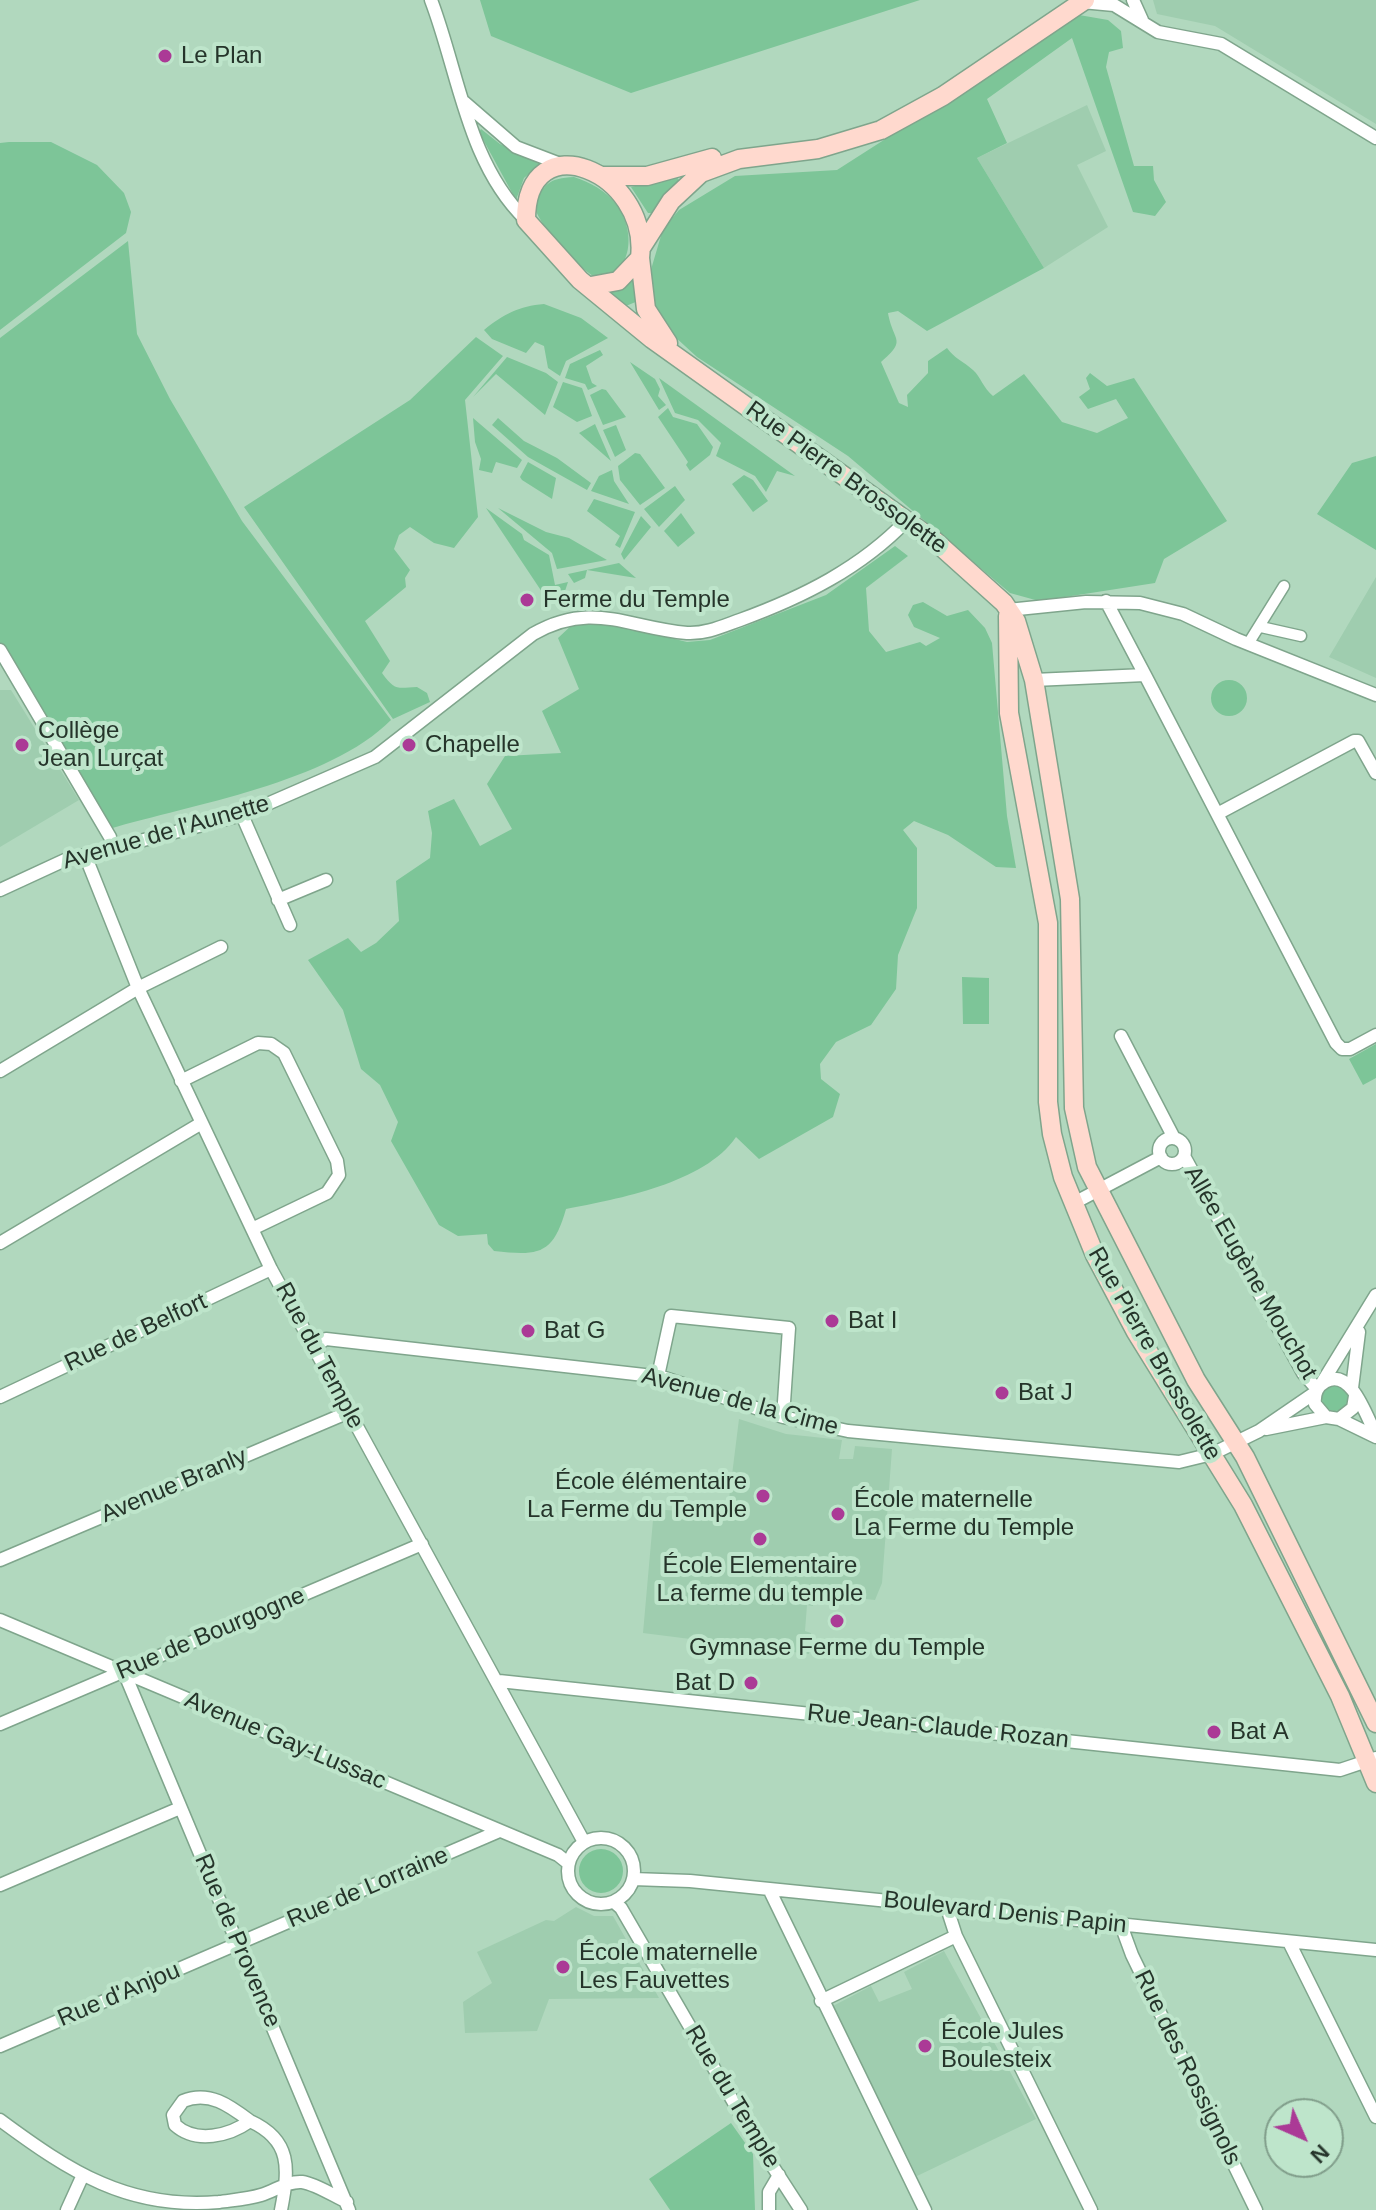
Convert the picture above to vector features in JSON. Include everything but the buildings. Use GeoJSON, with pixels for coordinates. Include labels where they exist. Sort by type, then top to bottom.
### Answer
{"type":"FeatureCollection","features":[{"type":"Feature","properties":{"kind":"main road"},"geometry":{"type":"LineString","coordinates":[[604,176],[647,176],[736,152],[823,139],[868,127],[942,87],[1079,1]]}},
{"type":"Feature","properties":{"kind":"main road"},"geometry":{"type":"LineString","coordinates":[[641,253],[636,215],[622,193],[604,176],[586,167],[563,165],[546,172],[532,186],[526,220],[575,276],[591,286],[618,281],[641,253],[671,201],[701,173],[739,159],[818,149],[881,130],[943,96],[1079,1]]}},
{"type":"Feature","properties":{"kind":"main road","name":"Rue Pierre Brossolette"},"geometry":{"type":"LineString","coordinates":[[641,253],[646,309],[677,355]]}},
{"type":"Feature","properties":{"kind":"main road","name":"Rue Pierre Brossolette"},"geometry":{"type":"LineString","coordinates":[[591,286],[652,339],[907,520],[969,570],[1016,621],[1034,680],[1070,899],[1076,1124],[1098,1192],[1196,1380],[1236,1441],[1376,1723]]}},
{"type":"Feature","properties":{"kind":"main road","name":"Rue Pierre Brossolette"},"geometry":{"type":"LineString","coordinates":[[1008,610],[1009,713],[1048,923],[1048,1084],[1052,1134],[1072,1204],[1136,1332],[1243,1505],[1371,1760],[1376,1783]]}},
{"type":"Feature","properties":{"kind":"street"},"geometry":{"type":"LineString","coordinates":[[431,0],[459,97],[510,205],[526,220]]}},
{"type":"Feature","properties":{"kind":"street"},"geometry":{"type":"LineString","coordinates":[[1133,0],[1144,23]]}},
{"type":"Feature","properties":{"kind":"street"},"geometry":{"type":"LineString","coordinates":[[1079,1],[1114,5],[1158,32],[1221,44],[1376,138]]}},
{"type":"Feature","properties":{"kind":"street"},"geometry":{"type":"LineString","coordinates":[[459,97],[490,128],[516,147],[563,165]]}},
{"type":"Feature","properties":{"kind":"street","name":"Avenue de l'Aunette"},"geometry":{"type":"LineString","coordinates":[[0,890],[85,855],[242,815],[375,757],[549,625],[587,615],[687,633],[706,632],[822,587],[884,542],[907,520]]}},
{"type":"Feature","properties":{"kind":"street"},"geometry":{"type":"LineString","coordinates":[[1248,644],[1284,586]]}},
{"type":"Feature","properties":{"kind":"street"},"geometry":{"type":"LineString","coordinates":[[1008,610],[1106,601],[1140,603],[1183,614],[1248,644],[1376,695]]}},
{"type":"Feature","properties":{"kind":"street"},"geometry":{"type":"LineString","coordinates":[[1106,601],[1336,1043],[1342,1049],[1350,1049],[1376,1035]]}},
{"type":"Feature","properties":{"kind":"street"},"geometry":{"type":"LineString","coordinates":[[1261,627],[1301,636]]}},
{"type":"Feature","properties":{"kind":"street"},"geometry":{"type":"LineString","coordinates":[[0,650],[110,837]]}},
{"type":"Feature","properties":{"kind":"street"},"geometry":{"type":"LineString","coordinates":[[1034,680],[1145,675]]}},
{"type":"Feature","properties":{"kind":"street"},"geometry":{"type":"LineString","coordinates":[[1219,813],[1354,741],[1358,741],[1376,773]]}},
{"type":"Feature","properties":{"kind":"street"},"geometry":{"type":"LineString","coordinates":[[242,815],[290,925]]}},
{"type":"Feature","properties":{"kind":"street","name":"Rue du Temple"},"geometry":{"type":"LineString","coordinates":[[85,855],[138,988],[271,1269],[499,1681],[584,1842]]}},
{"type":"Feature","properties":{"kind":"street"},"geometry":{"type":"LineString","coordinates":[[278,900],[326,880]]}},
{"type":"Feature","properties":{"kind":"street"},"geometry":{"type":"LineString","coordinates":[[0,1071],[138,988],[221,947]]}},
{"type":"Feature","properties":{"kind":"street","name":"Allée Eugène Mouchot"},"geometry":{"type":"LineString","coordinates":[[1121,1036],[1174,1138],[1183,1145],[1184,1156],[1303,1373],[1318,1388]]}},
{"type":"Feature","properties":{"kind":"street"},"geometry":{"type":"LineString","coordinates":[[181,1081],[258,1043],[271,1044],[284,1053],[337,1161],[339,1175],[327,1193],[252,1229]]}},
{"type":"Feature","properties":{"kind":"street"},"geometry":{"type":"LineString","coordinates":[[0,1243],[200,1124]]}},
{"type":"Feature","properties":{"kind":"street","name":"Allée Eugène Mouchot"},"geometry":{"type":"LineString","coordinates":[[1174,1138],[1163,1142],[1161,1157],[1174,1163],[1184,1156]]}},
{"type":"Feature","properties":{"kind":"street"},"geometry":{"type":"LineString","coordinates":[[1072,1204],[1161,1157]]}},
{"type":"Feature","properties":{"kind":"street","name":"Rue de Belfort"},"geometry":{"type":"LineString","coordinates":[[0,1397],[271,1269]]}},
{"type":"Feature","properties":{"kind":"street"},"geometry":{"type":"LineString","coordinates":[[1376,1295],[1318,1388],[1317,1409],[1376,1436]]}},
{"type":"Feature","properties":{"kind":"street"},"geometry":{"type":"LineString","coordinates":[[658,1376],[671,1316],[789,1328],[783,1417]]}},
{"type":"Feature","properties":{"kind":"street"},"geometry":{"type":"LineString","coordinates":[[1259,1431],[1349,1413],[1361,1321]]}},
{"type":"Feature","properties":{"kind":"street","name":"Avenue de la Cime"},"geometry":{"type":"LineString","coordinates":[[314,1346],[326,1339],[658,1376],[783,1417],[848,1431],[1179,1462],[1212,1454],[1259,1431]]}},
{"type":"Feature","properties":{"kind":"street"},"geometry":{"type":"LineString","coordinates":[[1259,1431],[1318,1388],[1340,1380],[1353,1392],[1376,1436]]}},
{"type":"Feature","properties":{"kind":"street","name":"Avenue Branly"},"geometry":{"type":"LineString","coordinates":[[0,1560],[349,1412]]}},
{"type":"Feature","properties":{"kind":"street","name":"Rue de Bourgogne"},"geometry":{"type":"LineString","coordinates":[[0,1724],[422,1544]]}},
{"type":"Feature","properties":{"kind":"street","name":"Avenue Gay-Lussac"},"geometry":{"type":"LineString","coordinates":[[0,1620],[497,1832],[558,1855],[568,1863]]}},
{"type":"Feature","properties":{"kind":"street","name":"Rue de Provence"},"geometry":{"type":"LineString","coordinates":[[124,1672],[348,2206]]}},
{"type":"Feature","properties":{"kind":"street","name":"Rue Jean-Claude Rozan"},"geometry":{"type":"LineString","coordinates":[[499,1681],[1340,1770],[1371,1760]]}},
{"type":"Feature","properties":{"kind":"street"},"geometry":{"type":"LineString","coordinates":[[0,1885],[180,1808]]}},
{"type":"Feature","properties":{"kind":"street","name":"Rue de Lorraine"},"geometry":{"type":"LineString","coordinates":[[239,1944],[497,1832]]}},
{"type":"Feature","properties":{"kind":"street"},"geometry":{"type":"LineString","coordinates":[[594,1838],[616,1841],[631,1857],[633,1879],[630,1889],[614,1902],[595,1904],[579,1897],[569,1881],[568,1863],[584,1842],[594,1838]]}},
{"type":"Feature","properties":{"kind":"street","name":"Boulevard Denis Papin"},"geometry":{"type":"LineString","coordinates":[[633,1879],[769,1889],[1376,1950]]}},
{"type":"Feature","properties":{"kind":"street"},"geometry":{"type":"LineString","coordinates":[[769,1889],[925,2210]]}},
{"type":"Feature","properties":{"kind":"street","name":"Rue du Temple"},"geometry":{"type":"LineString","coordinates":[[614,1902],[621,1908],[801,2210]]}},
{"type":"Feature","properties":{"kind":"street"},"geometry":{"type":"LineString","coordinates":[[947,1908],[956,1936],[1091,2210]]}},
{"type":"Feature","properties":{"kind":"street","name":"Rue des Rossignols"},"geometry":{"type":"LineString","coordinates":[[1121,1925],[1132,1955],[1256,2210]]}},
{"type":"Feature","properties":{"kind":"street"},"geometry":{"type":"LineString","coordinates":[[821,2001],[956,1936]]}},
{"type":"Feature","properties":{"kind":"street"},"geometry":{"type":"LineString","coordinates":[[1289,1942],[1376,2117]]}},
{"type":"Feature","properties":{"kind":"street","name":"Rue d'Anjou"},"geometry":{"type":"LineString","coordinates":[[0,2046],[239,1944]]}},
{"type":"Feature","properties":{"kind":"street"},"geometry":{"type":"LineString","coordinates":[[250,2121],[223,2134],[195,2135],[175,2125],[173,2111],[186,2099],[209,2098],[226,2103],[281,2143],[287,2184],[281,2210]]}},
{"type":"Feature","properties":{"kind":"street"},"geometry":{"type":"LineString","coordinates":[[0,2120],[82,2177],[116,2191],[187,2203],[241,2199],[287,2184],[304,2182],[348,2206]]}},
{"type":"Feature","properties":{"kind":"street"},"geometry":{"type":"LineString","coordinates":[[769,2210],[769,2192],[779,2175]]}},
{"type":"Feature","properties":{"kind":"street"},"geometry":{"type":"LineString","coordinates":[[68,2209],[82,2177]]}},
{"type":"Feature","properties":{"kind":"shaded area"},"geometry":{"type":"Polygon","coordinates":[[[480,0],[920,0],[631,93],[491,36],[480,0]]]}},
{"type":"Feature","properties":{"kind":"shaded area"},"geometry":{"type":"Polygon","coordinates":[[[1153,0],[1376,0],[1376,124],[1215,26],[1157,14],[1153,0]]]}},
{"type":"Feature","properties":{"kind":"shaded area"},"geometry":{"type":"Polygon","coordinates":[[[1079,15],[1108,20],[1121,31],[1123,48],[1109,52],[1106,67],[1134,166],[1153,166],[1154,180],[1166,202],[1155,216],[1133,212],[1072,38],[987,99],[1007,143],[977,158],[1044,268],[927,331],[898,311],[888,313],[896,344],[881,362],[899,403],[908,407],[907,395],[928,373],[928,361],[947,348],[976,373],[993,396],[1024,374],[1062,422],[1097,433],[1128,418],[1116,399],[1088,409],[1079,397],[1090,389],[1086,378],[1090,373],[1107,386],[1134,378],[1227,521],[1164,559],[1155,583],[1039,601],[1010,593],[848,456],[697,357],[654,312],[647,283],[663,229],[679,210],[735,176],[837,170],[1079,15]]]}},
{"type":"Feature","properties":{"kind":"shaded area"},"geometry":{"type":"Polygon","coordinates":[[[1087,105],[1106,151],[1077,165],[1108,227],[1044,268],[977,158],[1087,105]]]}},
{"type":"Feature","properties":{"kind":"shaded area"},"geometry":{"type":"Polygon","coordinates":[[[481,129],[500,144],[541,164],[524,178],[516,200],[479,132],[481,129]]]}},
{"type":"Feature","properties":{"kind":"shaded area"},"geometry":{"type":"Polygon","coordinates":[[[51,142],[97,165],[124,193],[131,212],[126,233],[0,330],[0,143],[51,142]]]}},
{"type":"Feature","properties":{"kind":"shaded area"},"geometry":{"type":"Polygon","coordinates":[[[676,176],[679,180],[652,213],[648,213],[631,187],[676,176]]]}},
{"type":"Feature","properties":{"kind":"shaded area"},"geometry":{"type":"Polygon","coordinates":[[[574,177],[592,184],[607,195],[616,204],[627,226],[629,238],[625,260],[618,269],[597,279],[561,247],[545,228],[534,207],[548,184],[574,177]]]}},
{"type":"Feature","properties":{"kind":"shaded area"},"geometry":{"type":"Polygon","coordinates":[[[128,241],[137,334],[170,399],[242,521],[391,720],[364,742],[296,776],[109,829],[0,654],[0,338],[128,241]]]}},
{"type":"Feature","properties":{"kind":"shaded area"},"geometry":{"type":"Polygon","coordinates":[[[634,278],[638,301],[621,308],[608,294],[634,278]]]}},
{"type":"Feature","properties":{"kind":"shaded area"},"geometry":{"type":"Polygon","coordinates":[[[544,304],[581,318],[608,338],[566,361],[560,376],[548,368],[544,346],[535,342],[526,353],[492,339],[484,330],[512,312],[544,304]]]}},
{"type":"Feature","properties":{"kind":"shaded area"},"geometry":{"type":"Polygon","coordinates":[[[476,337],[503,356],[465,400],[478,517],[454,548],[434,543],[410,527],[399,535],[394,549],[410,570],[405,578],[406,587],[365,621],[390,661],[382,673],[386,679],[397,687],[417,687],[427,693],[430,702],[393,719],[244,507],[410,400],[476,337]]]}},
{"type":"Feature","properties":{"kind":"shaded area"},"geometry":{"type":"Polygon","coordinates":[[[600,350],[603,355],[586,366],[592,383],[597,386],[588,390],[585,384],[565,378],[570,364],[600,350]]]}},
{"type":"Feature","properties":{"kind":"shaded area"},"geometry":{"type":"Polygon","coordinates":[[[507,357],[546,373],[558,382],[545,415],[496,374],[473,397],[507,357]]]}},
{"type":"Feature","properties":{"kind":"shaded area"},"geometry":{"type":"Polygon","coordinates":[[[630,362],[655,379],[660,389],[658,396],[666,405],[659,410],[630,362]]]}},
{"type":"Feature","properties":{"kind":"shaded area"},"geometry":{"type":"Polygon","coordinates":[[[659,378],[795,476],[777,471],[766,492],[755,476],[716,456],[721,443],[698,420],[675,413],[659,378]]]}},
{"type":"Feature","properties":{"kind":"shaded area"},"geometry":{"type":"Polygon","coordinates":[[[563,382],[582,388],[592,416],[577,422],[553,407],[563,382]]]}},
{"type":"Feature","properties":{"kind":"shaded area"},"geometry":{"type":"Polygon","coordinates":[[[602,389],[626,417],[603,425],[590,395],[602,389]]]}},
{"type":"Feature","properties":{"kind":"shaded area"},"geometry":{"type":"Polygon","coordinates":[[[668,408],[673,417],[697,424],[713,447],[710,455],[690,471],[686,465],[688,462],[658,417],[668,408]]]}},
{"type":"Feature","properties":{"kind":"shaded area"},"geometry":{"type":"Polygon","coordinates":[[[473,418],[522,460],[517,468],[496,462],[492,473],[479,470],[481,459],[475,442],[473,418]]]}},
{"type":"Feature","properties":{"kind":"shaded area"},"geometry":{"type":"Polygon","coordinates":[[[498,418],[524,441],[557,458],[591,483],[587,490],[528,457],[492,425],[498,418]]]}},
{"type":"Feature","properties":{"kind":"shaded area"},"geometry":{"type":"Polygon","coordinates":[[[595,424],[611,461],[579,433],[595,424]]]}},
{"type":"Feature","properties":{"kind":"shaded area"},"geometry":{"type":"Polygon","coordinates":[[[616,425],[626,450],[615,457],[603,430],[616,425]]]}},
{"type":"Feature","properties":{"kind":"shaded area"},"geometry":{"type":"Polygon","coordinates":[[[635,453],[640,454],[665,488],[640,505],[620,480],[618,466],[635,453]]]}},
{"type":"Feature","properties":{"kind":"shaded area"},"geometry":{"type":"Polygon","coordinates":[[[1376,456],[1376,550],[1317,514],[1352,463],[1376,456]]]}},
{"type":"Feature","properties":{"kind":"shaded area"},"geometry":{"type":"Polygon","coordinates":[[[528,462],[556,478],[552,499],[520,477],[528,462]]]}},
{"type":"Feature","properties":{"kind":"shaded area"},"geometry":{"type":"Polygon","coordinates":[[[612,470],[614,481],[629,504],[591,491],[599,476],[612,470]]]}},
{"type":"Feature","properties":{"kind":"shaded area"},"geometry":{"type":"Polygon","coordinates":[[[744,475],[753,480],[768,501],[753,512],[732,484],[744,475]]]}},
{"type":"Feature","properties":{"kind":"shaded area"},"geometry":{"type":"Polygon","coordinates":[[[675,486],[685,500],[659,527],[644,509],[675,486]]]}},
{"type":"Feature","properties":{"kind":"shaded area"},"geometry":{"type":"Polygon","coordinates":[[[594,499],[635,512],[620,548],[615,545],[620,536],[587,511],[594,499]]]}},
{"type":"Feature","properties":{"kind":"shaded area"},"geometry":{"type":"Polygon","coordinates":[[[486,508],[522,534],[524,540],[549,555],[555,585],[568,582],[565,591],[542,592],[486,508]]]}},
{"type":"Feature","properties":{"kind":"shaded area"},"geometry":{"type":"Polygon","coordinates":[[[498,508],[546,532],[569,538],[607,560],[557,569],[552,553],[498,508]]]}},
{"type":"Feature","properties":{"kind":"shaded area"},"geometry":{"type":"Polygon","coordinates":[[[681,513],[695,533],[678,547],[664,531],[681,513]]]}},
{"type":"Feature","properties":{"kind":"shaded area"},"geometry":{"type":"Polygon","coordinates":[[[641,516],[651,527],[624,560],[621,554],[641,516]]]}},
{"type":"Feature","properties":{"kind":"shaded area"},"geometry":{"type":"Polygon","coordinates":[[[895,546],[908,556],[866,588],[869,631],[886,652],[920,642],[926,646],[940,638],[914,627],[908,615],[913,605],[923,602],[947,616],[968,610],[985,628],[992,643],[1007,816],[1016,868],[996,867],[948,835],[914,821],[903,830],[917,848],[917,908],[898,955],[896,989],[871,1025],[836,1042],[820,1064],[821,1079],[840,1094],[833,1117],[759,1159],[736,1137],[722,1153],[682,1177],[634,1194],[566,1209],[556,1236],[542,1249],[533,1252],[494,1251],[488,1244],[487,1234],[458,1236],[439,1225],[391,1141],[398,1122],[380,1085],[361,1069],[343,1010],[308,960],[348,938],[361,952],[376,943],[399,921],[396,881],[430,858],[432,833],[428,811],[454,799],[480,846],[512,829],[487,784],[505,756],[561,753],[542,711],[579,689],[558,638],[573,624],[603,621],[687,642],[710,640],[826,595],[895,546]]]}},
{"type":"Feature","properties":{"kind":"shaded area"},"geometry":{"type":"Polygon","coordinates":[[[619,563],[636,578],[587,570],[585,578],[574,583],[568,574],[619,563]]]}},
{"type":"Feature","properties":{"kind":"shaded area"},"geometry":{"type":"Polygon","coordinates":[[[1376,577],[1376,678],[1329,657],[1376,577]]]}},
{"type":"Feature","properties":{"kind":"shaded area"},"geometry":{"type":"Polygon","coordinates":[[[1229,680],[1242,685],[1247,698],[1242,711],[1229,716],[1216,711],[1211,698],[1216,685],[1229,680]]]}},
{"type":"Feature","properties":{"kind":"shaded area","name":"Collège Jean Lurçat"},"geometry":{"type":"Polygon","coordinates":[[[0,690],[11,690],[79,800],[0,847],[0,690]]]}},
{"type":"Feature","properties":{"kind":"shaded area"},"geometry":{"type":"Polygon","coordinates":[[[962,977],[989,978],[989,1024],[963,1024],[962,977]]]}},
{"type":"Feature","properties":{"kind":"shaded area"},"geometry":{"type":"Polygon","coordinates":[[[1376,1044],[1376,1078],[1363,1085],[1349,1059],[1376,1044]]]}},
{"type":"Feature","properties":{"kind":"shaded area"},"geometry":{"type":"Polygon","coordinates":[[[1335,1385],[1344,1389],[1348,1398],[1344,1407],[1335,1411],[1326,1407],[1322,1398],[1326,1389],[1335,1385]]]}},
{"type":"Feature","properties":{"kind":"shaded area"},"geometry":{"type":"Polygon","coordinates":[[[739,1419],[786,1434],[842,1440],[839,1459],[853,1459],[855,1446],[892,1449],[882,1583],[875,1600],[811,1593],[813,1606],[807,1605],[805,1631],[811,1633],[809,1654],[643,1633],[654,1509],[727,1515],[739,1419]]]}},
{"type":"Feature","properties":{"kind":"shaded area"},"geometry":{"type":"Polygon","coordinates":[[[601,1849],[617,1855],[623,1871],[617,1887],[601,1893],[585,1887],[579,1871],[585,1855],[601,1849]]]}},
{"type":"Feature","properties":{"kind":"shaded area","name":"École maternelle Les Fauvettes"},"geometry":{"type":"Polygon","coordinates":[[[576,1907],[594,1916],[613,1916],[659,1998],[549,1999],[537,2031],[465,2033],[463,2002],[492,1983],[477,1952],[546,1920],[554,1921],[576,1907]]]}},
{"type":"Feature","properties":{"kind":"shaded area","name":"École Jules Boulesteix"},"geometry":{"type":"Polygon","coordinates":[[[944,1951],[1036,2119],[917,2176],[833,2006],[871,1986],[879,2002],[912,1989],[904,1972],[944,1951]]]}},
{"type":"Feature","properties":{"kind":"shaded area"},"geometry":{"type":"Polygon","coordinates":[[[731,2123],[753,2154],[755,2210],[670,2210],[649,2179],[731,2123]]]}},
{"type":"Feature","properties":{"kind":"place","name":"Le Plan"},"geometry":{"type":"Point","coordinates":[165,56]}},
{"type":"Feature","properties":{"kind":"place","name":"Ferme du Temple"},"geometry":{"type":"Point","coordinates":[527,600]}},
{"type":"Feature","properties":{"kind":"place","name":"Collège Jean Lurçat"},"geometry":{"type":"Point","coordinates":[22,745]}},
{"type":"Feature","properties":{"kind":"place","name":"Chapelle"},"geometry":{"type":"Point","coordinates":[409,745]}},
{"type":"Feature","properties":{"kind":"place","name":"Bat I"},"geometry":{"type":"Point","coordinates":[832,1321]}},
{"type":"Feature","properties":{"kind":"place","name":"Bat G"},"geometry":{"type":"Point","coordinates":[528,1331]}},
{"type":"Feature","properties":{"kind":"place","name":"Bat J"},"geometry":{"type":"Point","coordinates":[1002,1393]}},
{"type":"Feature","properties":{"kind":"place","name":"École élémentaire La Ferme du Temple"},"geometry":{"type":"Point","coordinates":[763,1496]}},
{"type":"Feature","properties":{"kind":"place","name":"École maternelle La Ferme du Temple"},"geometry":{"type":"Point","coordinates":[838,1514]}},
{"type":"Feature","properties":{"kind":"place","name":"École Elementaire La ferme du temple"},"geometry":{"type":"Point","coordinates":[760,1539]}},
{"type":"Feature","properties":{"kind":"place","name":"Gymnase Ferme du Temple"},"geometry":{"type":"Point","coordinates":[837,1621]}},
{"type":"Feature","properties":{"kind":"place","name":"Bat D"},"geometry":{"type":"Point","coordinates":[751,1683]}},
{"type":"Feature","properties":{"kind":"place","name":"Bat A"},"geometry":{"type":"Point","coordinates":[1214,1732]}},
{"type":"Feature","properties":{"kind":"place","name":"École maternelle Les Fauvettes"},"geometry":{"type":"Point","coordinates":[563,1967]}},
{"type":"Feature","properties":{"kind":"place","name":"École Jules Boulesteix"},"geometry":{"type":"Point","coordinates":[925,2046]}}]}
